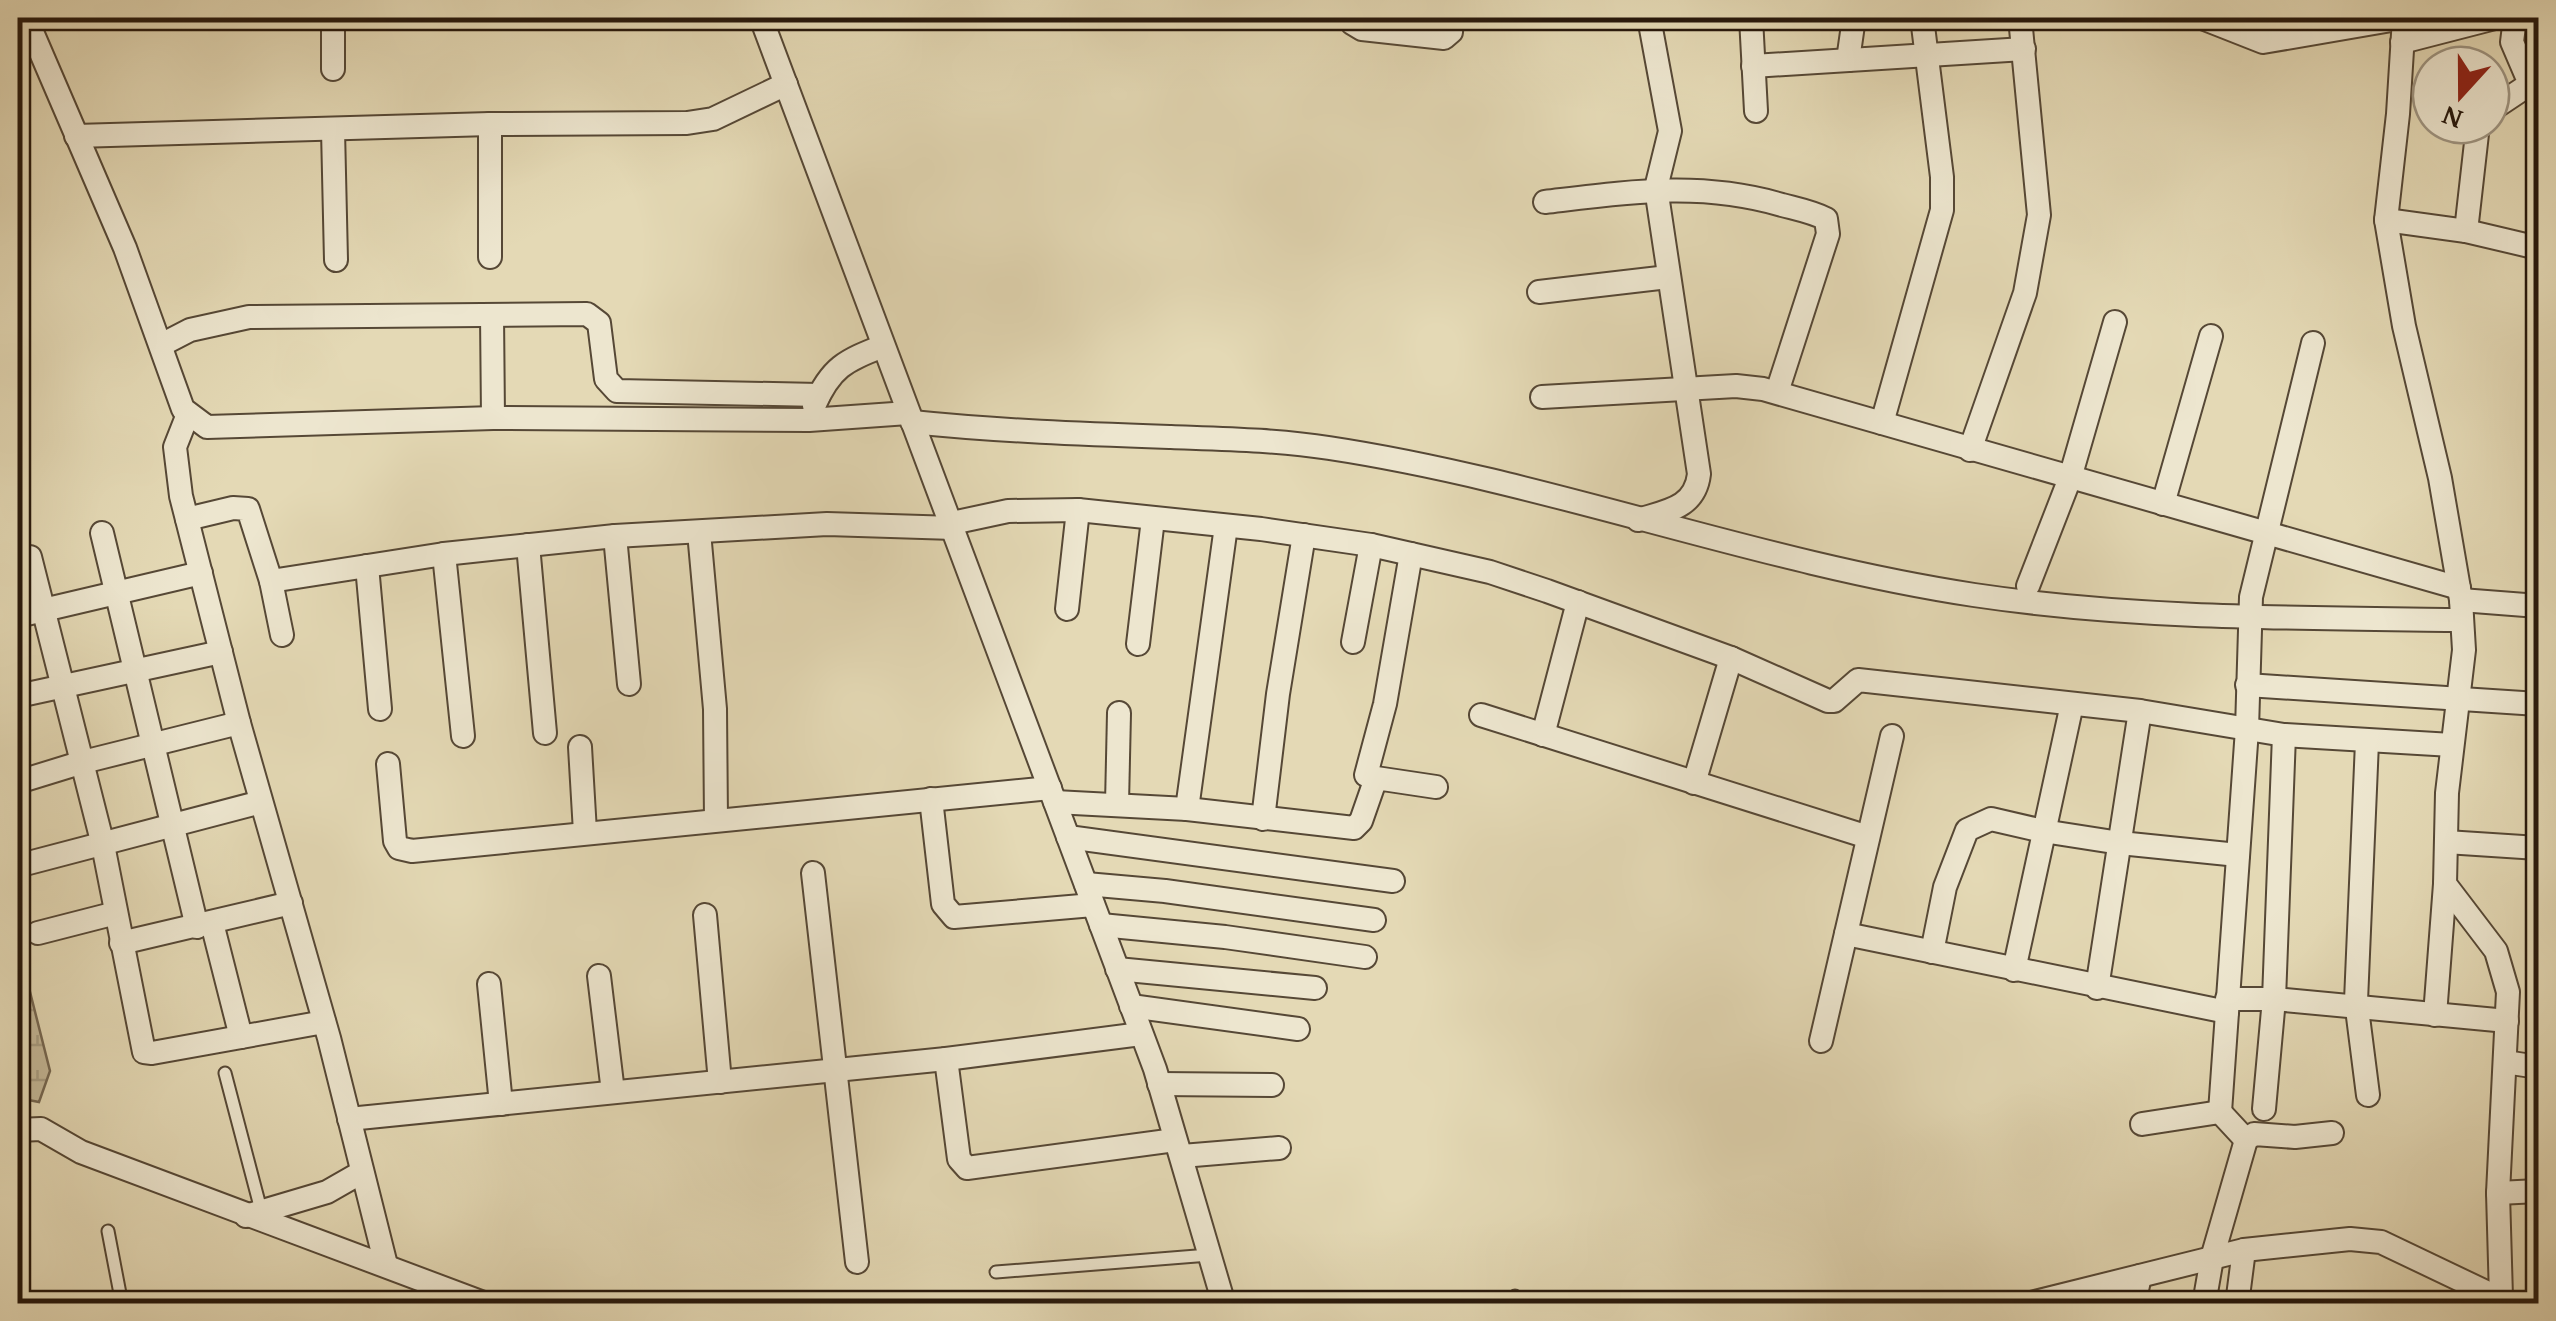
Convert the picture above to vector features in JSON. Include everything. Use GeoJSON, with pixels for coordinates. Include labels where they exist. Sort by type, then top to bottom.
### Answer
{"type":"FeatureCollection","features":[{"type":"Feature","properties":{"kind":"street"},"geometry":{"type":"LineString","coordinates":[[26,18],[125,248],[183,409],[208,428],[492,418],[808,420],[1326,448],[1412,463],[1885,579],[1974,595],[2088,609],[2249,617],[2460,602],[2538,606]]}},
{"type":"Feature","properties":{"kind":"street"},"geometry":{"type":"LineString","coordinates":[[333,18],[333,68]]}},
{"type":"Feature","properties":{"kind":"street"},"geometry":{"type":"LineString","coordinates":[[761,18],[1142,1034],[1224,1304]]}},
{"type":"Feature","properties":{"kind":"street"},"geometry":{"type":"LineString","coordinates":[[1350,18],[1362,30],[1444,38],[1451,32],[1452,18]]}},
{"type":"Feature","properties":{"kind":"street"},"geometry":{"type":"LineString","coordinates":[[1638,520],[1680,507],[1692,499],[1700,474],[1656,188],[1670,130],[1649,18]]}},
{"type":"Feature","properties":{"kind":"street"},"geometry":{"type":"LineString","coordinates":[[1751,18],[1756,111]]}},
{"type":"Feature","properties":{"kind":"street"},"geometry":{"type":"LineString","coordinates":[[1848,60],[1854,18]]}},
{"type":"Feature","properties":{"kind":"street"},"geometry":{"type":"LineString","coordinates":[[1882,423],[1942,210],[1922,18]]}},
{"type":"Feature","properties":{"kind":"street"},"geometry":{"type":"LineString","coordinates":[[1970,450],[2025,293],[2039,216],[2020,18]]}},
{"type":"Feature","properties":{"kind":"street"},"geometry":{"type":"LineString","coordinates":[[2202,18],[2263,42],[2404,18],[2386,220],[2404,326],[2440,478],[2464,650],[2452,745],[2435,1015]]}},
{"type":"Feature","properties":{"kind":"street"},"geometry":{"type":"LineString","coordinates":[[2402,42],[2495,18]]}},
{"type":"Feature","properties":{"kind":"street"},"geometry":{"type":"LineString","coordinates":[[2511,97],[2530,84],[2512,42],[2515,18]]}},
{"type":"Feature","properties":{"kind":"street"},"geometry":{"type":"LineString","coordinates":[[1753,66],[2024,48]]}},
{"type":"Feature","properties":{"kind":"street"},"geometry":{"type":"LineString","coordinates":[[76,136],[490,124],[688,123],[712,119],[786,84]]}},
{"type":"Feature","properties":{"kind":"street"},"geometry":{"type":"LineString","coordinates":[[490,124],[490,257]]}},
{"type":"Feature","properties":{"kind":"street"},"geometry":{"type":"LineString","coordinates":[[333,130],[336,260]]}},
{"type":"Feature","properties":{"kind":"street"},"geometry":{"type":"LineString","coordinates":[[2466,232],[2476,145]]}},
{"type":"Feature","properties":{"kind":"street"},"geometry":{"type":"LineString","coordinates":[[1545,202],[1656,188],[1752,196],[1826,220],[1828,234],[1776,392]]}},
{"type":"Feature","properties":{"kind":"street"},"geometry":{"type":"LineString","coordinates":[[2386,220],[2538,248]]}},
{"type":"Feature","properties":{"kind":"street"},"geometry":{"type":"LineString","coordinates":[[1538,292],[1668,277]]}},
{"type":"Feature","properties":{"kind":"street"},"geometry":{"type":"LineString","coordinates":[[492,314],[492,418]]}},
{"type":"Feature","properties":{"kind":"street"},"geometry":{"type":"LineString","coordinates":[[160,345],[190,330],[249,317],[578,314],[595,317],[599,323],[606,379],[610,386],[624,393],[819,395]]}},
{"type":"Feature","properties":{"kind":"street"},"geometry":{"type":"LineString","coordinates":[[2028,586],[2070,478],[2115,322]]}},
{"type":"Feature","properties":{"kind":"street"},"geometry":{"type":"LineString","coordinates":[[2163,504],[2211,336]]}},
{"type":"Feature","properties":{"kind":"street"},"geometry":{"type":"LineString","coordinates":[[2246,1140],[2220,1112],[2246,729],[2249,617],[2264,532],[2313,343]]}},
{"type":"Feature","properties":{"kind":"street"},"geometry":{"type":"LineString","coordinates":[[808,420],[825,381],[838,367],[883,346]]}},
{"type":"Feature","properties":{"kind":"street"},"geometry":{"type":"LineString","coordinates":[[1542,397],[1736,386],[1776,392],[2264,532],[2460,602]]}},
{"type":"Feature","properties":{"kind":"street"},"geometry":{"type":"LineString","coordinates":[[188,414],[175,447],[184,507],[386,1265]]}},
{"type":"Feature","properties":{"kind":"street"},"geometry":{"type":"LineString","coordinates":[[184,507],[248,509],[271,581],[282,635]]}},
{"type":"Feature","properties":{"kind":"street"},"geometry":{"type":"LineString","coordinates":[[271,581],[444,554],[615,536],[826,524],[953,526],[1008,511],[1078,510],[1372,545],[1490,572],[1731,658],[1828,701],[1834,701],[1858,680],[2140,711],[2284,736],[2452,745]]}},
{"type":"Feature","properties":{"kind":"street"},"geometry":{"type":"LineString","coordinates":[[1067,608],[1078,510]]}},
{"type":"Feature","properties":{"kind":"street"},"geometry":{"type":"LineString","coordinates":[[1138,644],[1153,519]]}},
{"type":"Feature","properties":{"kind":"street"},"geometry":{"type":"LineString","coordinates":[[1187,809],[1226,526]]}},
{"type":"Feature","properties":{"kind":"street"},"geometry":{"type":"LineString","coordinates":[[102,532],[175,825],[241,1037]]}},
{"type":"Feature","properties":{"kind":"street"},"geometry":{"type":"LineString","coordinates":[[699,532],[715,709],[716,820]]}},
{"type":"Feature","properties":{"kind":"street"},"geometry":{"type":"LineString","coordinates":[[1263,819],[1278,694],[1304,535]]}},
{"type":"Feature","properties":{"kind":"street"},"geometry":{"type":"LineString","coordinates":[[615,536],[629,684]]}},
{"type":"Feature","properties":{"kind":"street"},"geometry":{"type":"LineString","coordinates":[[528,545],[545,732]]}},
{"type":"Feature","properties":{"kind":"street"},"geometry":{"type":"LineString","coordinates":[[1353,642],[1372,545]]}},
{"type":"Feature","properties":{"kind":"street"},"geometry":{"type":"LineString","coordinates":[[444,554],[463,736]]}},
{"type":"Feature","properties":{"kind":"street"},"geometry":{"type":"LineString","coordinates":[[1366,774],[1385,704],[1412,554]]}},
{"type":"Feature","properties":{"kind":"street"},"geometry":{"type":"LineString","coordinates":[[30,557],[104,845],[144,1052],[324,1022]]}},
{"type":"Feature","properties":{"kind":"street"},"geometry":{"type":"LineString","coordinates":[[367,566],[380,710]]}},
{"type":"Feature","properties":{"kind":"street"},"geometry":{"type":"LineString","coordinates":[[18,616],[201,574]]}},
{"type":"Feature","properties":{"kind":"street"},"geometry":{"type":"LineString","coordinates":[[1544,735],[1578,602]]}},
{"type":"Feature","properties":{"kind":"street"},"geometry":{"type":"LineString","coordinates":[[18,696],[221,652]]}},
{"type":"Feature","properties":{"kind":"street"},"geometry":{"type":"LineString","coordinates":[[1694,783],[1731,658]]}},
{"type":"Feature","properties":{"kind":"street"},"geometry":{"type":"LineString","coordinates":[[2247,685],[2538,704]]}},
{"type":"Feature","properties":{"kind":"street"},"geometry":{"type":"LineString","coordinates":[[2014,970],[2072,704]]}},
{"type":"Feature","properties":{"kind":"street"},"geometry":{"type":"LineString","coordinates":[[2097,988],[2140,711]]}},
{"type":"Feature","properties":{"kind":"street"},"geometry":{"type":"LineString","coordinates":[[1118,804],[1119,713]]}},
{"type":"Feature","properties":{"kind":"street"},"geometry":{"type":"LineString","coordinates":[[1480,715],[1868,837]]}},
{"type":"Feature","properties":{"kind":"street"},"geometry":{"type":"LineString","coordinates":[[18,782],[239,723]]}},
{"type":"Feature","properties":{"kind":"street"},"geometry":{"type":"LineString","coordinates":[[1821,1040],[1892,736]]}},
{"type":"Feature","properties":{"kind":"street"},"geometry":{"type":"LineString","coordinates":[[2264,1108],[2274,999],[2284,736]]}},
{"type":"Feature","properties":{"kind":"street"},"geometry":{"type":"LineString","coordinates":[[2367,742],[2358,1009],[2368,1096]]}},
{"type":"Feature","properties":{"kind":"street"},"geometry":{"type":"LineString","coordinates":[[580,746],[585,832]]}},
{"type":"Feature","properties":{"kind":"street"},"geometry":{"type":"LineString","coordinates":[[388,764],[395,841],[405,850],[931,799],[1053,795],[1354,828],[1361,821],[1376,778],[1436,787]]}},
{"type":"Feature","properties":{"kind":"street"},"geometry":{"type":"LineString","coordinates":[[931,799],[944,904],[954,917],[1093,904],[1165,891],[1374,920]]}},
{"type":"Feature","properties":{"kind":"street"},"geometry":{"type":"LineString","coordinates":[[21,865],[261,802]]}},
{"type":"Feature","properties":{"kind":"street"},"geometry":{"type":"LineString","coordinates":[[1932,952],[1944,887],[1966,830],[1991,819],[2043,832],[2238,855]]}},
{"type":"Feature","properties":{"kind":"street"},"geometry":{"type":"LineString","coordinates":[[1068,837],[1392,881]]}},
{"type":"Feature","properties":{"kind":"street"},"geometry":{"type":"LineString","coordinates":[[2446,842],[2538,848]]}},
{"type":"Feature","properties":{"kind":"street"},"geometry":{"type":"LineString","coordinates":[[813,873],[857,1262]]}},
{"type":"Feature","properties":{"kind":"street"},"geometry":{"type":"LineString","coordinates":[[2027,1304],[2088,1296],[2140,1276],[2244,1250],[2350,1239],[2380,1242],[2506,1300],[2498,1192],[2508,992],[2496,951],[2445,884]]}},
{"type":"Feature","properties":{"kind":"street"},"geometry":{"type":"LineString","coordinates":[[121,943],[291,904]]}},
{"type":"Feature","properties":{"kind":"street"},"geometry":{"type":"LineString","coordinates":[[1093,904],[1225,937],[1365,956]]}},
{"type":"Feature","properties":{"kind":"street"},"geometry":{"type":"LineString","coordinates":[[38,933],[116,913]]}},
{"type":"Feature","properties":{"kind":"street"},"geometry":{"type":"LineString","coordinates":[[706,915],[720,1082]]}},
{"type":"Feature","properties":{"kind":"street"},"geometry":{"type":"LineString","coordinates":[[1846,934],[2097,988],[2227,1005],[2274,999],[2507,1020]]}},
{"type":"Feature","properties":{"kind":"street"},"geometry":{"type":"LineString","coordinates":[[1116,969],[1315,988]]}},
{"type":"Feature","properties":{"kind":"street"},"geometry":{"type":"LineString","coordinates":[[599,976],[613,1092]]}},
{"type":"Feature","properties":{"kind":"street"},"geometry":{"type":"LineString","coordinates":[[488,984],[501,1104]]}},
{"type":"Feature","properties":{"kind":"street"},"geometry":{"type":"LineString","coordinates":[[1131,1006],[1298,1029]]}},
{"type":"Feature","properties":{"kind":"street"},"geometry":{"type":"LineString","coordinates":[[349,1120],[946,1059],[1142,1034]]}},
{"type":"Feature","properties":{"kind":"street"},"geometry":{"type":"LineString","coordinates":[[946,1059],[959,1159],[968,1168],[1178,1148],[1278,1148]]}},
{"type":"Feature","properties":{"kind":"street"},"geometry":{"type":"LineString","coordinates":[[2505,1062],[2538,1067]]}},
{"type":"Feature","properties":{"kind":"street"},"geometry":{"type":"LineString","coordinates":[[1159,1084],[1272,1085]]}},
{"type":"Feature","properties":{"kind":"street"},"geometry":{"type":"LineString","coordinates":[[2142,1124],[2220,1112]]}},
{"type":"Feature","properties":{"kind":"street"},"geometry":{"type":"LineString","coordinates":[[29,1130],[486,1304]]}},
{"type":"Feature","properties":{"kind":"street"},"geometry":{"type":"LineString","coordinates":[[2204,1304],[2212,1258],[2246,1140],[2254,1134],[2295,1137],[2332,1133]]}},
{"type":"Feature","properties":{"kind":"street"},"geometry":{"type":"LineString","coordinates":[[254,1213],[327,1192],[362,1172]]}},
{"type":"Feature","properties":{"kind":"street"},"geometry":{"type":"LineString","coordinates":[[2498,1192],[2538,1192]]}},
{"type":"Feature","properties":{"kind":"street"},"geometry":{"type":"LineString","coordinates":[[2237,1304],[2244,1250]]}},
{"type":"Feature","properties":{"kind":"street"},"geometry":{"type":"LineString","coordinates":[[2134,1304],[2140,1276]]}},
{"type":"Feature","properties":{"kind":"lane"},"geometry":{"type":"LineString","coordinates":[[225,1073],[254,1213]]}},
{"type":"Feature","properties":{"kind":"lane"},"geometry":{"type":"LineString","coordinates":[[108,1231],[122,1304]]}},
{"type":"Feature","properties":{"kind":"lane"},"geometry":{"type":"LineString","coordinates":[[996,1272],[1209,1255]]}},
{"type":"Feature","properties":{"kind":"green space"},"geometry":{"type":"Polygon","coordinates":[[[18,969],[29,988],[50,1071],[39,1102],[18,1098],[18,969]]]}}]}
